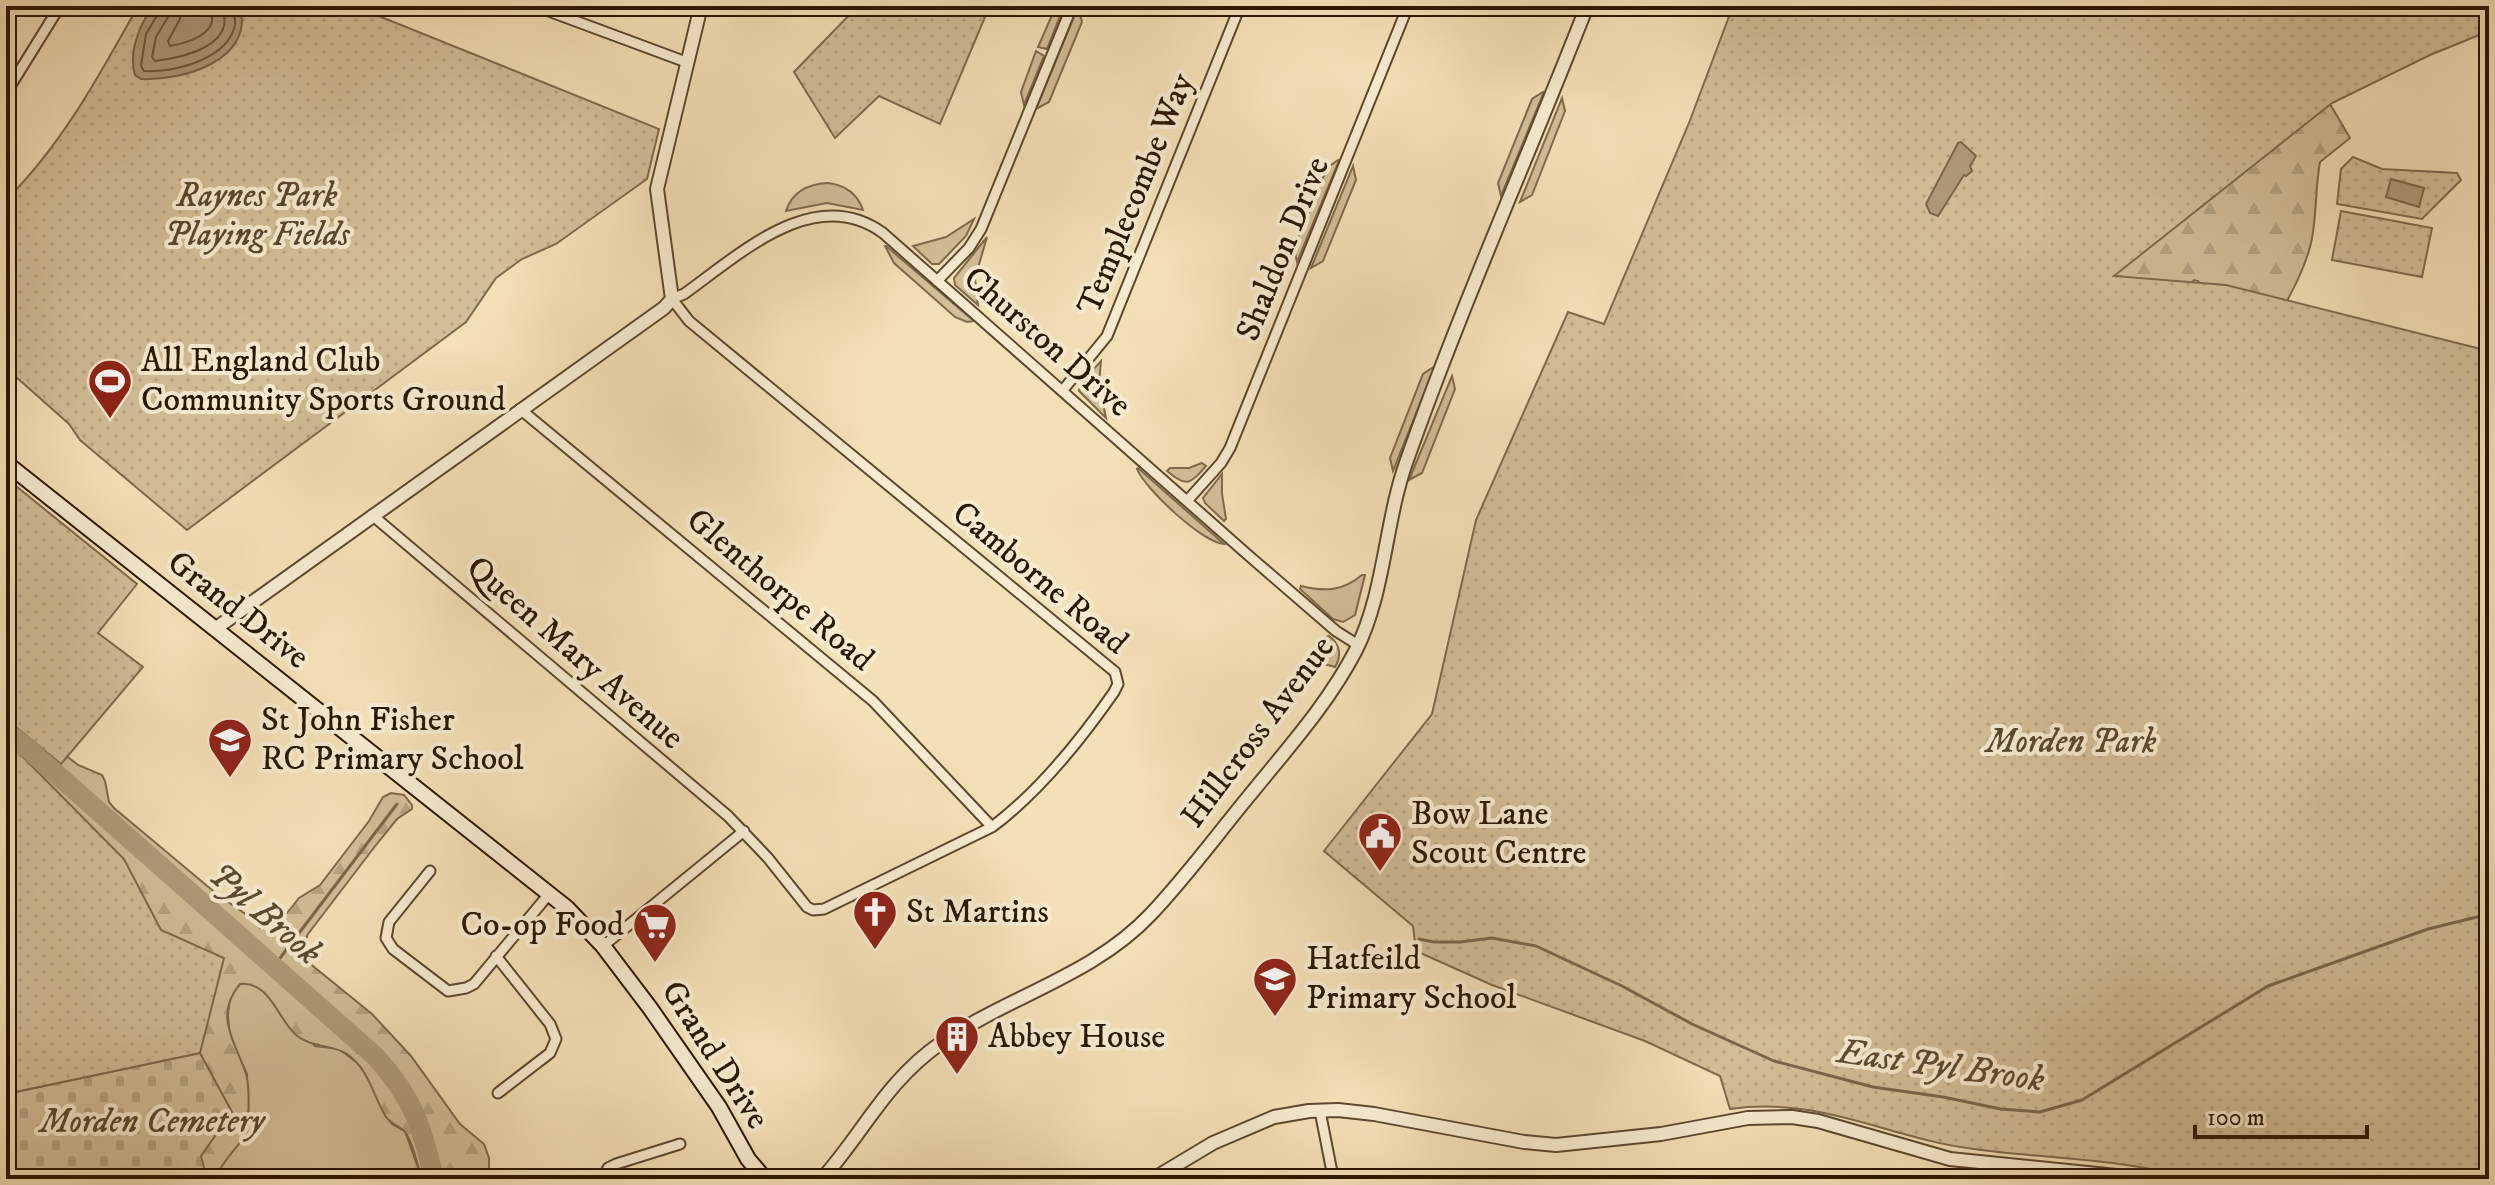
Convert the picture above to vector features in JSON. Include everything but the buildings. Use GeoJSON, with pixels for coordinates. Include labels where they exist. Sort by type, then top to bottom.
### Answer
{"type":"FeatureCollection","features":[{"type":"Feature","properties":{"kind":"main road","name":"Grand Drive"},"geometry":{"type":"LineString","coordinates":[[6,463],[567,908],[603,946],[719,1107],[748,1159],[765,1179]]}},
{"type":"Feature","properties":{"kind":"main road","name":"Grand Drive"},"geometry":{"type":"LineString","coordinates":[[748,1159],[751,1179]]}},
{"type":"Feature","properties":{"kind":"street"},"geometry":{"type":"LineString","coordinates":[[535,6],[686,62]]}},
{"type":"Feature","properties":{"kind":"street"},"geometry":{"type":"LineString","coordinates":[[215,629],[664,308],[672,299],[657,189],[701,6]]}},
{"type":"Feature","properties":{"kind":"street"},"geometry":{"type":"LineString","coordinates":[[937,281],[969,248],[981,229],[1072,6]]}},
{"type":"Feature","properties":{"kind":"street","name":"Templecombe Way"},"geometry":{"type":"LineString","coordinates":[[1063,390],[1107,336],[1240,6]]}},
{"type":"Feature","properties":{"kind":"street","name":"Shaldon Drive"},"geometry":{"type":"LineString","coordinates":[[1187,501],[1221,463],[1230,448],[1408,6]]}},
{"type":"Feature","properties":{"kind":"street","name":"Hillcross Avenue"},"geometry":{"type":"LineString","coordinates":[[822,1179],[838,1163],[880,1099],[926,1054],[959,1032],[1108,952],[1143,922],[1336,685],[1358,645],[1371,606],[1405,464],[1587,6]]}},
{"type":"Feature","properties":{"kind":"street"},"geometry":{"type":"LineString","coordinates":[[6,93],[57,7]]}},
{"type":"Feature","properties":{"kind":"street","name":"Churston Drive"},"geometry":{"type":"LineString","coordinates":[[672,299],[792,223],[821,216],[850,218],[874,226],[1336,631],[1358,645]]}},
{"type":"Feature","properties":{"kind":"street","name":"Camborne Road"},"geometry":{"type":"LineString","coordinates":[[672,299],[689,321],[1115,672],[1118,684],[1064,757],[1014,809],[992,827],[824,909]]}},
{"type":"Feature","properties":{"kind":"street","name":"Glenthorpe Road"},"geometry":{"type":"LineString","coordinates":[[520,409],[873,701],[992,827]]}},
{"type":"Feature","properties":{"kind":"street","name":"Queen Mary Avenue"},"geometry":{"type":"LineString","coordinates":[[372,515],[744,831],[807,907],[824,909]]}},
{"type":"Feature","properties":{"kind":"street"},"geometry":{"type":"LineString","coordinates":[[603,946],[744,831]]}},
{"type":"Feature","properties":{"kind":"street"},"geometry":{"type":"LineString","coordinates":[[430,871],[389,922],[386,931],[389,945],[448,991],[474,984],[549,894]]}},
{"type":"Feature","properties":{"kind":"street"},"geometry":{"type":"LineString","coordinates":[[496,956],[550,1024],[556,1039],[550,1053],[498,1093]]}},
{"type":"Feature","properties":{"kind":"street"},"geometry":{"type":"LineString","coordinates":[[1320,1111],[1336,1179]]}},
{"type":"Feature","properties":{"kind":"street"},"geometry":{"type":"LineString","coordinates":[[1153,1179],[1200,1150],[1250,1126],[1293,1112],[1320,1111],[1365,1112],[1524,1142],[1556,1145],[1661,1134],[1748,1118],[1792,1117],[1818,1121],[1950,1159],[2146,1179]]}},
{"type":"Feature","properties":{"kind":"street"},"geometry":{"type":"LineString","coordinates":[[603,1179],[608,1168],[616,1164],[680,1144]]}},
{"type":"Feature","properties":{"kind":"street","name":"Hillcross Avenue"},"geometry":{"type":"LineString","coordinates":[[834,1179],[838,1163]]}},
{"type":"Feature","properties":{"kind":"green space","name":"Raynes Park Playing Fields"},"geometry":{"type":"Polygon","coordinates":[[[138,6],[354,6],[659,129],[647,179],[556,244],[522,259],[496,278],[466,322],[187,530],[80,440],[69,424],[6,368],[6,200],[62,132],[138,6]]]}},
{"type":"Feature","properties":{"kind":"green space"},"geometry":{"type":"Polygon","coordinates":[[[858,6],[956,6],[985,17],[940,124],[879,96],[835,138],[794,72],[858,6]]]}},
{"type":"Feature","properties":{"kind":"green space"},"geometry":{"type":"Polygon","coordinates":[[[1056,6],[1064,6],[1047,49],[1038,47],[1056,6]]]}},
{"type":"Feature","properties":{"kind":"green space","name":"Morden Park"},"geometry":{"type":"Polygon","coordinates":[[[1733,6],[2489,6],[2489,31],[2430,55],[2332,103],[2114,276],[2226,285],[2489,351],[2489,1179],[2209,1178],[1942,1144],[1795,1108],[1730,1109],[1720,1076],[1645,1041],[1492,985],[1416,951],[1413,926],[1324,851],[1432,714],[1476,520],[1568,312],[1604,324],[1689,123],[1733,6]]]}},
{"type":"Feature","properties":{"kind":"green space"},"geometry":{"type":"Polygon","coordinates":[[[1078,7],[1082,22],[1049,102],[1036,109],[1078,7]]]}},
{"type":"Feature","properties":{"kind":"green space"},"geometry":{"type":"Polygon","coordinates":[[[1036,51],[1044,56],[1024,105],[1021,92],[1036,51]]]}},
{"type":"Feature","properties":{"kind":"green space"},"geometry":{"type":"Polygon","coordinates":[[[1544,92],[1501,196],[1498,183],[1532,99],[1544,92]]]}},
{"type":"Feature","properties":{"kind":"green space"},"geometry":{"type":"Polygon","coordinates":[[[1562,98],[1565,111],[1532,195],[1520,202],[1562,98]]]}},
{"type":"Feature","properties":{"kind":"green space"},"geometry":{"type":"Polygon","coordinates":[[[2330,104],[2350,138],[2320,162],[2311,243],[2302,270],[2281,312],[2204,291],[2194,280],[2189,285],[2053,268],[2330,104]]]}},
{"type":"Feature","properties":{"kind":"green space"},"geometry":{"type":"Polygon","coordinates":[[[2353,157],[2382,169],[2457,173],[2461,180],[2422,219],[2337,204],[2341,169],[2353,157]]]}},
{"type":"Feature","properties":{"kind":"green space"},"geometry":{"type":"Polygon","coordinates":[[[1338,160],[1297,262],[1294,248],[1327,168],[1338,160]]]}},
{"type":"Feature","properties":{"kind":"green space"},"geometry":{"type":"Polygon","coordinates":[[[1353,166],[1356,180],[1323,261],[1311,268],[1353,166]]]}},
{"type":"Feature","properties":{"kind":"green space"},"geometry":{"type":"Polygon","coordinates":[[[828,183],[850,191],[863,210],[827,203],[786,211],[792,199],[802,190],[828,183]]]}},
{"type":"Feature","properties":{"kind":"green space"},"geometry":{"type":"Polygon","coordinates":[[[2341,211],[2432,228],[2422,277],[2332,260],[2341,211]]]}},
{"type":"Feature","properties":{"kind":"green space"},"geometry":{"type":"Polygon","coordinates":[[[974,219],[966,236],[939,264],[932,264],[913,246],[946,237],[974,219]]]}},
{"type":"Feature","properties":{"kind":"green space"},"geometry":{"type":"Polygon","coordinates":[[[987,237],[975,278],[978,305],[955,285],[954,278],[987,237]]]}},
{"type":"Feature","properties":{"kind":"green space"},"geometry":{"type":"Polygon","coordinates":[[[885,246],[974,321],[967,322],[955,317],[894,263],[885,246]]]}},
{"type":"Feature","properties":{"kind":"green space"},"geometry":{"type":"Polygon","coordinates":[[[1101,361],[1099,384],[1106,418],[1079,391],[1081,383],[1101,361]]]}},
{"type":"Feature","properties":{"kind":"green space"},"geometry":{"type":"Polygon","coordinates":[[[1435,366],[1393,471],[1390,458],[1423,374],[1435,366]]]}},
{"type":"Feature","properties":{"kind":"green space"},"geometry":{"type":"Polygon","coordinates":[[[1452,376],[1455,389],[1422,473],[1409,480],[1452,376]]]}},
{"type":"Feature","properties":{"kind":"green space"},"geometry":{"type":"Polygon","coordinates":[[[1202,463],[1206,466],[1188,482],[1179,480],[1167,471],[1170,468],[1189,468],[1202,463]]]}},
{"type":"Feature","properties":{"kind":"green space"},"geometry":{"type":"Polygon","coordinates":[[[1137,469],[1224,544],[1203,535],[1176,514],[1151,489],[1137,469]]]}},
{"type":"Feature","properties":{"kind":"green space"},"geometry":{"type":"Polygon","coordinates":[[[1222,474],[1226,519],[1224,521],[1203,498],[1222,474]]]}},
{"type":"Feature","properties":{"kind":"green space"},"geometry":{"type":"Polygon","coordinates":[[[6,478],[137,584],[98,633],[143,667],[61,764],[6,719],[6,478]]]}},
{"type":"Feature","properties":{"kind":"green space"},"geometry":{"type":"Polygon","coordinates":[[[1365,575],[1355,615],[1343,622],[1333,619],[1300,589],[1301,586],[1333,589],[1365,575]]]}},
{"type":"Feature","properties":{"kind":"green space"},"geometry":{"type":"Polygon","coordinates":[[[1329,636],[1339,650],[1335,667],[1321,663],[1319,640],[1329,636]]]}},
{"type":"Feature","properties":{"kind":"green space"},"geometry":{"type":"Polygon","coordinates":[[[6,717],[78,765],[102,775],[109,802],[114,808],[260,928],[280,922],[299,898],[320,885],[369,821],[383,797],[391,793],[404,795],[412,809],[397,819],[376,845],[308,934],[301,952],[308,962],[372,1014],[411,1056],[460,1124],[484,1144],[489,1158],[489,1179],[422,1179],[408,1137],[386,1117],[361,1067],[341,1051],[296,1035],[266,994],[259,988],[240,984],[232,995],[227,1017],[248,1083],[247,1127],[215,1179],[181,1179],[6,766],[6,717]]]}},
{"type":"Feature","properties":{"kind":"green space"},"geometry":{"type":"Polygon","coordinates":[[[6,744],[20,754],[124,859],[161,930],[224,958],[200,1053],[6,1094],[6,744]]]}},
{"type":"Feature","properties":{"kind":"green space"},"geometry":{"type":"Polygon","coordinates":[[[251,983],[263,990],[315,1046],[339,1049],[360,1065],[379,1097],[385,1115],[392,1124],[405,1131],[422,1179],[215,1179],[219,1167],[247,1132],[247,1074],[230,1038],[228,1016],[230,996],[240,984],[251,983]]]}},
{"type":"Feature","properties":{"kind":"green space","name":"Morden Cemetery"},"geometry":{"type":"Polygon","coordinates":[[[200,1053],[232,1112],[201,1156],[207,1179],[6,1179],[6,1094],[200,1053]]]}},
{"type":"Feature","properties":{"kind":"water"},"geometry":{"type":"Polygon","coordinates":[[[154,6],[240,6],[242,25],[237,40],[212,64],[176,76],[141,79],[135,75],[134,48],[140,29],[154,6]]]}},
{"type":"Feature","properties":{"kind":"water"},"geometry":{"type":"Polygon","coordinates":[[[1961,142],[1976,156],[1970,166],[1972,171],[1964,175],[1938,216],[1930,213],[1926,204],[1961,142]]]}},
{"type":"Feature","properties":{"kind":"water"},"geometry":{"type":"Polygon","coordinates":[[[2391,179],[2424,188],[2419,207],[2386,197],[2391,179]]]}},
{"type":"Feature","properties":{"kind":"waterway","name":"Pyl Brook"},"geometry":{"type":"LineString","coordinates":[[6,732],[376,1057],[399,1086],[414,1114],[434,1179]]}},
{"type":"Feature","properties":{"kind":"waterway","name":"East Pyl Brook"},"geometry":{"type":"LineString","coordinates":[[274,966],[397,804]]}},
{"type":"Feature","properties":{"kind":"waterway","name":"East Pyl Brook"},"geometry":{"type":"LineString","coordinates":[[1419,939],[1460,942],[1492,938],[1536,946],[1774,1061],[1873,1087],[2001,1109],[2040,1112],[2082,1100],[2268,986],[2428,929],[2489,914]]}},
{"type":"Feature","properties":{"kind":"place","name":"All England Club Community Sports Ground"},"geometry":{"type":"Point","coordinates":[110,420]}},
{"type":"Feature","properties":{"kind":"place","name":"St John Fisher RC Primary School"},"geometry":{"type":"Point","coordinates":[230,779]}},
{"type":"Feature","properties":{"kind":"place","name":"Bow Lane Scout Centre"},"geometry":{"type":"Point","coordinates":[1380,873]}},
{"type":"Feature","properties":{"kind":"place","name":"St Martins"},"geometry":{"type":"Point","coordinates":[875,951]}},
{"type":"Feature","properties":{"kind":"place","name":"Co-op Food"},"geometry":{"type":"Point","coordinates":[655,964]}},
{"type":"Feature","properties":{"kind":"place","name":"Hatfeild Primary School"},"geometry":{"type":"Point","coordinates":[1275,1018]}},
{"type":"Feature","properties":{"kind":"place","name":"Abbey House"},"geometry":{"type":"Point","coordinates":[957,1076]}}]}
